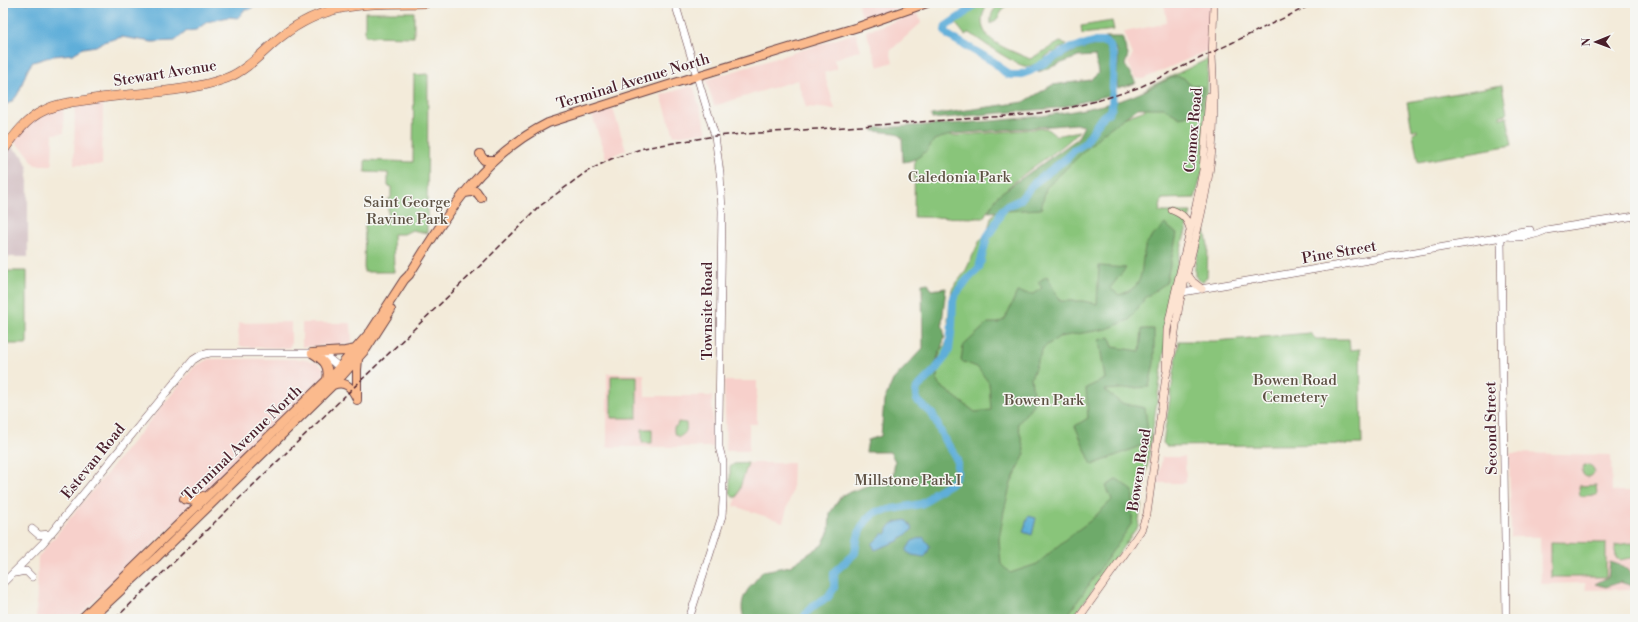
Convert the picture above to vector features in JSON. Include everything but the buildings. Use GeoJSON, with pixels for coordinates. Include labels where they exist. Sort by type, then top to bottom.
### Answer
{"type":"FeatureCollection","features":[{"type":"Feature","properties":{"kind":"highway","name":"Stewart Avenue"},"geometry":{"type":"LineString","coordinates":[[3,151],[29,120],[42,111],[59,104],[186,87],[227,78],[240,70],[283,35],[316,15],[358,4],[426,3]]}},
{"type":"Feature","properties":{"kind":"main road","name":"Terminal Avenue North"},"geometry":{"type":"LineString","coordinates":[[90,619],[174,540],[358,353],[404,280],[409,276],[443,220],[493,160],[514,143],[530,132],[548,123],[858,27],[927,3]]}},
{"type":"Feature","properties":{"kind":"main road","name":"Comox Road"},"geometry":{"type":"LineString","coordinates":[[1200,206],[1211,158],[1213,130],[1212,56],[1214,3]]}},
{"type":"Feature","properties":{"kind":"main road"},"geometry":{"type":"LineString","coordinates":[[480,154],[484,160],[493,160]]}},
{"type":"Feature","properties":{"kind":"main road"},"geometry":{"type":"LineString","coordinates":[[465,193],[476,192],[481,198]]}},
{"type":"Feature","properties":{"kind":"main road","name":"Bowen Road"},"geometry":{"type":"LineString","coordinates":[[1166,376],[1165,366],[1168,330],[1174,293],[1190,229],[1200,206]]}},
{"type":"Feature","properties":{"kind":"main road","name":"Bowen Road"},"geometry":{"type":"LineString","coordinates":[[1078,619],[1132,545],[1141,530],[1147,514],[1166,376],[1171,360],[1175,328],[1182,293],[1188,275],[1200,206]]}},
{"type":"Feature","properties":{"kind":"main road"},"geometry":{"type":"LineString","coordinates":[[1172,210],[1186,218],[1190,229]]}},
{"type":"Feature","properties":{"kind":"main road"},"geometry":{"type":"LineString","coordinates":[[1188,275],[1193,282],[1202,289]]}},
{"type":"Feature","properties":{"kind":"main road"},"geometry":{"type":"LineString","coordinates":[[312,353],[358,353],[356,370],[357,400],[349,386],[341,383],[330,382],[326,364],[312,353]]}},
{"type":"Feature","properties":{"kind":"main road","name":"Terminal Avenue North"},"geometry":{"type":"LineString","coordinates":[[81,619],[221,483],[330,382]]}},
{"type":"Feature","properties":{"kind":"main road"},"geometry":{"type":"LineString","coordinates":[[184,499],[196,501],[212,487],[221,483]]}},
{"type":"Feature","properties":{"kind":"street","name":"Townsite Road"},"geometry":{"type":"LineString","coordinates":[[675,3],[715,136],[720,173],[722,211],[719,441],[723,462],[724,492],[720,523],[689,619]]}},
{"type":"Feature","properties":{"kind":"street","name":"Pine Street"},"geometry":{"type":"LineString","coordinates":[[1174,293],[1182,293],[1505,237],[1512,233],[1540,229],[1546,230],[1635,216]]}},
{"type":"Feature","properties":{"kind":"street","name":"Second Street"},"geometry":{"type":"LineString","coordinates":[[1505,237],[1506,619]]}},
{"type":"Feature","properties":{"kind":"street","name":"Estevan Road"},"geometry":{"type":"LineString","coordinates":[[3,583],[15,573],[51,534],[193,360],[202,355],[215,352],[312,353]]}},
{"type":"Feature","properties":{"kind":"street"},"geometry":{"type":"LineString","coordinates":[[312,353],[328,358],[342,370]]}},
{"type":"Feature","properties":{"kind":"street"},"geometry":{"type":"LineString","coordinates":[[32,529],[39,535],[51,534]]}},
{"type":"Feature","properties":{"kind":"street"},"geometry":{"type":"LineString","coordinates":[[15,573],[26,571],[32,577]]}},
{"type":"Feature","properties":{"kind":"shaded area"},"geometry":{"type":"Polygon","coordinates":[[[858,3],[913,3],[863,20],[858,3]]]}},
{"type":"Feature","properties":{"kind":"shaded area"},"geometry":{"type":"Polygon","coordinates":[[[1164,3],[1213,3],[1211,49],[1143,79],[1135,78],[1128,62],[1133,55],[1124,32],[1159,25],[1167,21],[1164,3]]]}},
{"type":"Feature","properties":{"kind":"shaded area"},"geometry":{"type":"Polygon","coordinates":[[[918,13],[921,23],[890,51],[893,62],[878,67],[866,31],[918,13]]]}},
{"type":"Feature","properties":{"kind":"shaded area"},"geometry":{"type":"Polygon","coordinates":[[[856,33],[861,50],[834,59],[837,69],[824,73],[835,109],[806,107],[797,80],[714,106],[706,80],[856,33]]]}},
{"type":"Feature","properties":{"kind":"shaded area"},"geometry":{"type":"Polygon","coordinates":[[[690,86],[694,88],[707,132],[674,136],[661,95],[690,86]]]}},
{"type":"Feature","properties":{"kind":"shaded area"},"geometry":{"type":"Polygon","coordinates":[[[103,98],[102,165],[74,165],[75,103],[103,98]]]}},
{"type":"Feature","properties":{"kind":"shaded area"},"geometry":{"type":"Polygon","coordinates":[[[63,105],[64,133],[53,134],[52,165],[35,165],[26,152],[12,140],[31,120],[63,105]]]}},
{"type":"Feature","properties":{"kind":"shaded area"},"geometry":{"type":"Polygon","coordinates":[[[613,109],[626,150],[606,158],[592,115],[613,109]]]}},
{"type":"Feature","properties":{"kind":"shaded area"},"geometry":{"type":"Polygon","coordinates":[[[10,146],[23,156],[28,168],[28,257],[3,257],[3,156],[10,146]]]}},
{"type":"Feature","properties":{"kind":"shaded area"},"geometry":{"type":"Polygon","coordinates":[[[291,322],[291,344],[289,348],[244,347],[239,345],[238,323],[291,322]]]}},
{"type":"Feature","properties":{"kind":"shaded area"},"geometry":{"type":"Polygon","coordinates":[[[302,323],[351,323],[352,344],[302,347],[302,323]]]}},
{"type":"Feature","properties":{"kind":"shaded area"},"geometry":{"type":"Polygon","coordinates":[[[208,359],[302,359],[316,362],[324,368],[324,379],[76,619],[36,619],[38,557],[194,367],[208,359]]]}},
{"type":"Feature","properties":{"kind":"shaded area"},"geometry":{"type":"Polygon","coordinates":[[[607,373],[644,374],[645,396],[712,396],[713,447],[607,447],[607,373]]]}},
{"type":"Feature","properties":{"kind":"shaded area"},"geometry":{"type":"Polygon","coordinates":[[[724,381],[757,381],[757,424],[749,424],[749,451],[726,451],[724,381]]]}},
{"type":"Feature","properties":{"kind":"shaded area"},"geometry":{"type":"Polygon","coordinates":[[[1511,453],[1611,455],[1612,491],[1635,491],[1635,589],[1586,590],[1585,583],[1541,584],[1540,537],[1511,537],[1509,456],[1511,453]]]}},
{"type":"Feature","properties":{"kind":"shaded area"},"geometry":{"type":"Polygon","coordinates":[[[1162,457],[1185,457],[1186,483],[1158,483],[1162,457]]]}},
{"type":"Feature","properties":{"kind":"shaded area"},"geometry":{"type":"Polygon","coordinates":[[[748,463],[793,463],[792,491],[783,522],[734,506],[748,463]]]}},
{"type":"Feature","properties":{"kind":"green space"},"geometry":{"type":"Polygon","coordinates":[[[983,3],[989,3],[983,13],[983,28],[987,35],[1008,49],[1030,59],[1060,42],[1067,44],[1058,49],[1056,53],[1052,52],[1045,57],[1045,60],[1026,66],[1019,64],[973,35],[968,33],[965,35],[956,24],[959,17],[983,3]]]}},
{"type":"Feature","properties":{"kind":"green space"},"geometry":{"type":"Polygon","coordinates":[[[1003,3],[1007,3],[997,19],[991,24],[993,12],[1003,3]]]}},
{"type":"Feature","properties":{"kind":"green space"},"geometry":{"type":"Polygon","coordinates":[[[365,12],[414,12],[414,37],[365,36],[365,12]]]}},
{"type":"Feature","properties":{"kind":"green space"},"geometry":{"type":"Polygon","coordinates":[[[1112,21],[1114,30],[1082,34],[1081,26],[1112,21]]]}},
{"type":"Feature","properties":{"kind":"green space"},"geometry":{"type":"Polygon","coordinates":[[[1105,37],[1122,37],[1128,55],[1125,65],[1136,83],[1118,88],[1118,56],[1112,44],[1105,37]]]}},
{"type":"Feature","properties":{"kind":"green space"},"geometry":{"type":"Polygon","coordinates":[[[1103,44],[1111,56],[1112,62],[1110,95],[1058,108],[932,119],[931,115],[1024,102],[1052,85],[1091,80],[1098,73],[1095,56],[1078,57],[1038,72],[1040,69],[1055,60],[1070,53],[1086,47],[1103,44]]]}},
{"type":"Feature","properties":{"kind":"green space","name":"Bowen Park"},"geometry":{"type":"Polygon","coordinates":[[[1208,59],[1206,160],[1195,198],[1162,199],[1159,212],[1191,212],[1179,256],[1138,526],[1072,619],[796,619],[893,503],[929,373],[937,364],[940,352],[947,342],[952,289],[965,272],[979,242],[988,231],[991,218],[996,210],[1118,120],[1145,110],[1140,97],[1149,93],[1147,88],[1208,59]]]}},
{"type":"Feature","properties":{"kind":"green space","name":"Saint George Ravine Park"},"geometry":{"type":"Polygon","coordinates":[[[428,74],[427,233],[412,230],[404,234],[393,234],[394,272],[364,272],[365,223],[388,222],[388,199],[391,198],[391,187],[388,186],[388,173],[365,172],[365,160],[413,162],[414,75],[428,74]]]}},
{"type":"Feature","properties":{"kind":"green space"},"geometry":{"type":"Polygon","coordinates":[[[1176,76],[1184,78],[1189,84],[1204,87],[1201,109],[1180,118],[1164,108],[1138,108],[1103,133],[1046,188],[1041,209],[988,212],[998,195],[1077,139],[1084,126],[1076,124],[953,134],[934,140],[922,155],[913,160],[903,162],[902,138],[896,133],[873,131],[876,128],[967,123],[1029,117],[1089,108],[1125,99],[1176,76]]]}},
{"type":"Feature","properties":{"kind":"green space"},"geometry":{"type":"Polygon","coordinates":[[[1502,85],[1507,114],[1500,116],[1501,118],[1507,117],[1512,145],[1418,162],[1413,133],[1417,132],[1417,130],[1412,130],[1407,102],[1502,85]]]}},
{"type":"Feature","properties":{"kind":"green space","name":"Caledonia Park"},"geometry":{"type":"Polygon","coordinates":[[[915,128],[932,128],[953,136],[1046,128],[1056,136],[1079,131],[1059,149],[1011,185],[996,200],[983,218],[914,217],[915,128]]]}},
{"type":"Feature","properties":{"kind":"green space","name":"Millstone Park I"},"geometry":{"type":"Polygon","coordinates":[[[1165,224],[1177,234],[1166,283],[1146,297],[1129,320],[1107,329],[1059,337],[1043,348],[1031,378],[1034,403],[1018,424],[1025,454],[1011,483],[999,540],[1001,564],[1010,573],[1037,564],[1067,538],[1090,521],[1112,500],[1106,486],[1117,479],[1133,491],[1132,523],[1065,619],[744,619],[742,604],[744,598],[749,588],[763,571],[790,566],[822,545],[829,531],[830,513],[842,495],[893,476],[895,461],[890,452],[866,452],[868,440],[881,436],[884,401],[893,380],[923,348],[922,284],[928,283],[931,290],[946,288],[942,323],[945,337],[936,362],[938,384],[975,412],[991,410],[989,383],[977,367],[961,361],[963,346],[988,323],[998,323],[1005,319],[1017,292],[1033,294],[1042,288],[1038,282],[1047,276],[1060,301],[1083,301],[1097,304],[1099,266],[1126,268],[1110,288],[1119,295],[1135,287],[1141,275],[1147,242],[1165,224]]]}},
{"type":"Feature","properties":{"kind":"green space"},"geometry":{"type":"Polygon","coordinates":[[[1205,230],[1208,245],[1207,278],[1203,281],[1198,279],[1195,275],[1195,268],[1198,251],[1205,230]]]}},
{"type":"Feature","properties":{"kind":"green space"},"geometry":{"type":"Polygon","coordinates":[[[3,271],[27,271],[27,344],[3,344],[3,271]]]}},
{"type":"Feature","properties":{"kind":"green space"},"geometry":{"type":"Polygon","coordinates":[[[1142,329],[1154,329],[1154,363],[1149,387],[1105,390],[1121,403],[1145,408],[1149,440],[1140,446],[1092,465],[1075,426],[1088,418],[1086,388],[1105,379],[1099,340],[1110,337],[1113,347],[1140,351],[1142,329]]]}},
{"type":"Feature","properties":{"kind":"green space","name":"Bowen Road Cemetery"},"geometry":{"type":"Polygon","coordinates":[[[1310,333],[1316,339],[1349,339],[1350,350],[1360,349],[1362,444],[1166,446],[1163,443],[1179,341],[1215,341],[1310,333]]]}},
{"type":"Feature","properties":{"kind":"green space"},"geometry":{"type":"Polygon","coordinates":[[[611,376],[637,376],[637,418],[611,418],[611,376]]]}},
{"type":"Feature","properties":{"kind":"green space"},"geometry":{"type":"Polygon","coordinates":[[[678,422],[686,423],[685,433],[679,437],[674,433],[674,427],[677,426],[678,422]]]}},
{"type":"Feature","properties":{"kind":"green space"},"geometry":{"type":"Polygon","coordinates":[[[642,429],[652,429],[652,443],[642,443],[642,429]]]}},
{"type":"Feature","properties":{"kind":"green space"},"geometry":{"type":"Polygon","coordinates":[[[748,463],[737,497],[733,497],[730,493],[730,467],[734,464],[748,463]]]}},
{"type":"Feature","properties":{"kind":"green space"},"geometry":{"type":"Polygon","coordinates":[[[1586,465],[1590,465],[1594,471],[1590,477],[1586,477],[1582,473],[1582,469],[1586,465]]]}},
{"type":"Feature","properties":{"kind":"green space"},"geometry":{"type":"Polygon","coordinates":[[[1596,485],[1597,495],[1580,496],[1579,486],[1596,485]]]}},
{"type":"Feature","properties":{"kind":"green space"},"geometry":{"type":"Polygon","coordinates":[[[1551,542],[1606,543],[1606,577],[1551,577],[1551,542]]]}},
{"type":"Feature","properties":{"kind":"green space"},"geometry":{"type":"Polygon","coordinates":[[[1634,544],[1635,557],[1620,560],[1616,558],[1615,545],[1634,544]]]}},
{"type":"Feature","properties":{"kind":"green space"},"geometry":{"type":"Polygon","coordinates":[[[1610,562],[1624,567],[1631,573],[1635,587],[1620,582],[1606,587],[1595,584],[1608,577],[1610,562]]]}},
{"type":"Feature","properties":{"kind":"water"},"geometry":{"type":"Polygon","coordinates":[[[3,3],[257,3],[249,10],[245,9],[238,18],[228,17],[207,22],[196,30],[187,31],[175,41],[152,42],[122,37],[103,42],[96,46],[83,48],[73,54],[53,56],[33,62],[26,74],[18,94],[9,103],[3,105],[3,3]]]}},
{"type":"Feature","properties":{"kind":"water"},"geometry":{"type":"Polygon","coordinates":[[[1028,516],[1036,518],[1032,535],[1023,532],[1028,516]]]}},
{"type":"Feature","properties":{"kind":"water"},"geometry":{"type":"Polygon","coordinates":[[[906,520],[913,529],[898,541],[875,550],[872,544],[883,533],[885,535],[894,523],[906,520]]]}},
{"type":"Feature","properties":{"kind":"water"},"geometry":{"type":"Polygon","coordinates":[[[923,537],[930,546],[924,557],[912,555],[907,552],[907,549],[912,541],[923,537]]]}},
{"type":"Feature","properties":{"kind":"waterway"},"geometry":{"type":"LineString","coordinates":[[803,619],[808,611],[828,597],[834,588],[834,572],[855,553],[860,530],[871,516],[876,512],[921,504],[927,501],[934,493],[953,482],[957,474],[957,460],[945,441],[933,415],[917,400],[916,394],[917,388],[935,370],[949,350],[953,300],[955,295],[979,268],[987,237],[1002,210],[1020,200],[1034,183],[1067,158],[1074,150],[1085,143],[1100,120],[1110,111],[1112,107],[1114,57],[1110,46],[1105,42],[1093,42],[1069,49],[1030,71],[1019,75],[1007,74],[994,62],[949,36],[945,31],[946,26],[976,3]]}},
{"type":"Feature","properties":{"kind":"railway"},"geometry":{"type":"LineString","coordinates":[[115,619],[540,206],[586,172],[611,159],[644,148],[715,136],[1022,115],[1067,108],[1111,97],[1140,87],[1315,3]]}}]}
